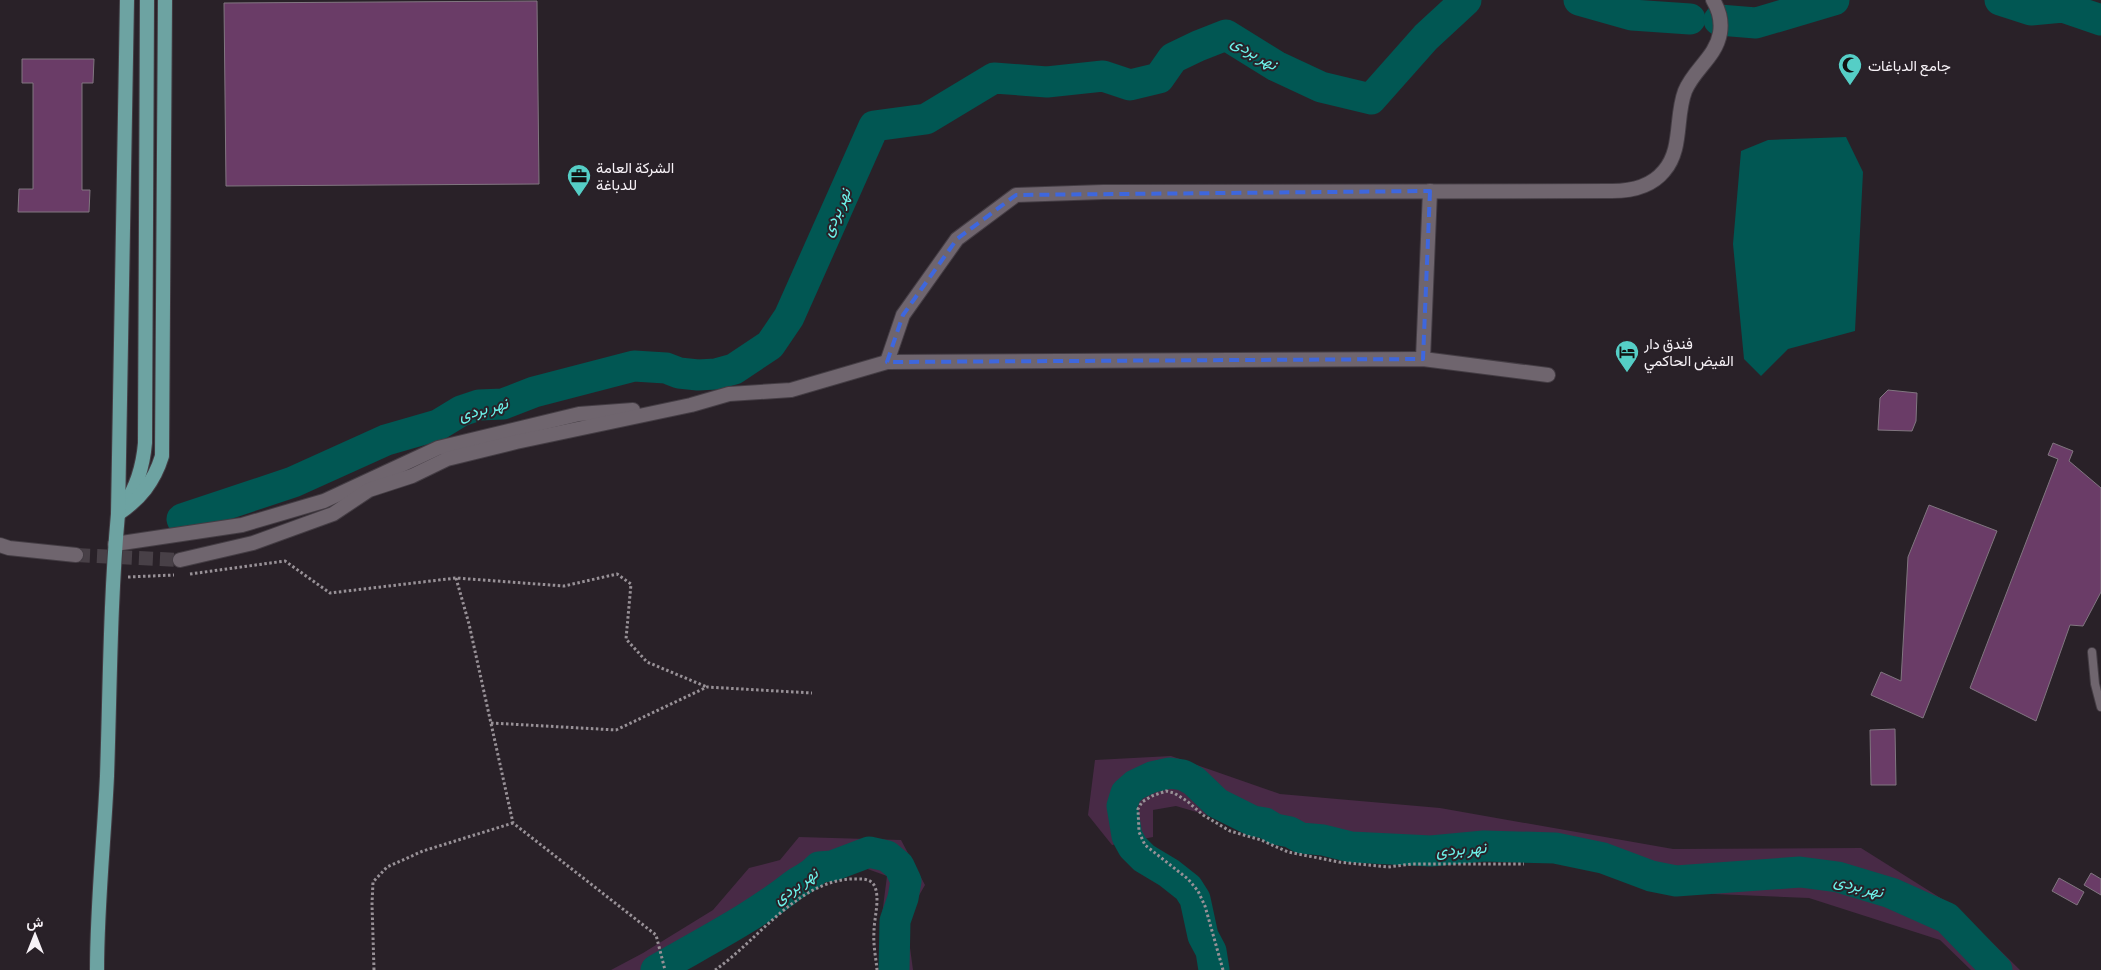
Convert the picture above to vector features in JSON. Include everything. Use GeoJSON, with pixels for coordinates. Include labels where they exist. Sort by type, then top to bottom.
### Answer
{"type":"FeatureCollection","features":[{"type":"Feature","properties":{"kind":"main road"},"geometry":{"type":"LineString","coordinates":[[97,970],[98,897],[106,778],[115,544],[118,514],[126,0]]}},
{"type":"Feature","properties":{"kind":"main road"},"geometry":{"type":"LineString","coordinates":[[118,514],[138,481],[143,463],[145,444],[147,0]]}},
{"type":"Feature","properties":{"kind":"main road"},"geometry":{"type":"LineString","coordinates":[[118,514],[138,500],[146,490],[162,456],[165,0]]}},
{"type":"Feature","properties":{"kind":"street"},"geometry":{"type":"LineString","coordinates":[[887,362],[903,315],[957,238],[1016,195],[1103,192],[1626,191],[1640,188],[1664,172],[1672,160],[1676,146],[1682,103],[1688,84],[1712,54],[1718,43],[1721,30],[1720,18],[1713,0]]}},
{"type":"Feature","properties":{"kind":"street"},"geometry":{"type":"LineString","coordinates":[[1423,359],[1430,191]]}},
{"type":"Feature","properties":{"kind":"street"},"geometry":{"type":"LineString","coordinates":[[180,560],[253,543],[333,514],[369,490],[412,476],[447,459],[516,442],[691,405],[729,394],[791,390],[887,362],[1423,359],[1548,375]]}},
{"type":"Feature","properties":{"kind":"street"},"geometry":{"type":"LineString","coordinates":[[115,544],[242,526],[324,500],[438,448],[579,414],[691,405]]}},
{"type":"Feature","properties":{"kind":"street"},"geometry":{"type":"LineString","coordinates":[[0,545],[9,548],[76,555]]}},
{"type":"Feature","properties":{"kind":"lane"},"geometry":{"type":"LineString","coordinates":[[2092,652],[2095,684],[2101,707]]}},
{"type":"Feature","properties":{"kind":"path"},"geometry":{"type":"LineString","coordinates":[[285,561],[330,593],[456,578],[564,586],[617,574],[631,584],[626,639],[647,662],[707,687],[812,693]]}},
{"type":"Feature","properties":{"kind":"path"},"geometry":{"type":"LineString","coordinates":[[456,578],[513,823],[656,935],[665,970]]}},
{"type":"Feature","properties":{"kind":"path"},"geometry":{"type":"LineString","coordinates":[[491,723],[616,730],[707,687]]}},
{"type":"Feature","properties":{"kind":"path"},"geometry":{"type":"LineString","coordinates":[[1223,970],[1210,921],[1198,891],[1188,879],[1145,845],[1139,832],[1138,809],[1142,802],[1152,796],[1166,791],[1174,793],[1230,831],[1261,840],[1288,852],[1339,862],[1388,867],[1412,864],[1524,864]]}},
{"type":"Feature","properties":{"kind":"path"},"geometry":{"type":"LineString","coordinates":[[374,970],[372,904],[374,882],[387,867],[423,851],[513,823]]}},
{"type":"Feature","properties":{"kind":"path"},"geometry":{"type":"LineString","coordinates":[[715,970],[730,960],[751,938],[786,909],[814,890],[839,880],[867,879],[874,885],[878,898],[874,934],[877,970]]}},
{"type":"Feature","properties":{"kind":"highlighted area"},"geometry":{"type":"Polygon","coordinates":[[[1430,191],[1423,359],[887,362],[903,315],[957,239],[1016,195],[1430,191]]]}},
{"type":"Feature","properties":{"kind":"shaded area"},"geometry":{"type":"Polygon","coordinates":[[[1846,137],[1863,172],[1855,331],[1788,349],[1761,376],[1744,359],[1733,244],[1741,151],[1768,140],[1846,137]]]}},
{"type":"Feature","properties":{"kind":"shaded area"},"geometry":{"type":"Polygon","coordinates":[[[1171,756],[1280,794],[1440,808],[1673,849],[1861,848],[1958,909],[2020,970],[1971,970],[1940,940],[1809,898],[1714,894],[1549,856],[1376,855],[1234,823],[1176,806],[1153,810],[1153,837],[1112,845],[1088,815],[1095,760],[1171,756]]]}},
{"type":"Feature","properties":{"kind":"shaded area"},"geometry":{"type":"Polygon","coordinates":[[[799,837],[901,840],[925,885],[906,918],[913,970],[885,970],[882,915],[887,876],[862,867],[798,890],[683,970],[611,970],[643,953],[713,910],[749,868],[780,860],[799,837]]]}},
{"type":"Feature","properties":{"kind":"building"},"geometry":{"type":"Polygon","coordinates":[[[537,1],[539,184],[226,186],[224,3],[537,1]]]}},
{"type":"Feature","properties":{"kind":"building"},"geometry":{"type":"Polygon","coordinates":[[[22,59],[94,59],[93,83],[82,83],[82,190],[90,190],[89,212],[18,212],[19,189],[33,189],[33,83],[22,83],[22,59]]]}},
{"type":"Feature","properties":{"kind":"building"},"geometry":{"type":"Polygon","coordinates":[[[1888,390],[1917,393],[1916,421],[1912,431],[1878,430],[1880,398],[1888,390]]]}},
{"type":"Feature","properties":{"kind":"building"},"geometry":{"type":"Polygon","coordinates":[[[2053,443],[2073,451],[2069,461],[2101,488],[2101,592],[2083,626],[2070,625],[2036,721],[1970,688],[2058,459],[2048,455],[2053,443]]]}},
{"type":"Feature","properties":{"kind":"building"},"geometry":{"type":"Polygon","coordinates":[[[1929,505],[1997,531],[1923,718],[1871,695],[1881,672],[1901,681],[1908,557],[1929,505]]]}},
{"type":"Feature","properties":{"kind":"building"},"geometry":{"type":"Polygon","coordinates":[[[1895,729],[1896,785],[1871,785],[1870,730],[1895,729]]]}},
{"type":"Feature","properties":{"kind":"building"},"geometry":{"type":"Polygon","coordinates":[[[2091,873],[2101,879],[2101,895],[2084,885],[2091,873]]]}},
{"type":"Feature","properties":{"kind":"building"},"geometry":{"type":"Polygon","coordinates":[[[2059,878],[2084,892],[2077,905],[2052,891],[2059,878]]]}},
{"type":"Feature","properties":{"kind":"waterway","name":"نهر بردى"},"geometry":{"type":"LineString","coordinates":[[182,519],[293,482],[386,440],[438,425],[461,411],[479,405],[503,404],[534,392],[634,366],[666,368],[679,373],[698,375],[716,374],[734,369],[770,345],[789,317],[874,126],[926,119],[994,78],[1047,82],[1103,76],[1130,85],[1159,78],[1173,58],[1226,35],[1276,66],[1321,87],[1371,99],[1426,37],[1466,0]]}},
{"type":"Feature","properties":{"kind":"waterway","name":"نهر بردى"},"geometry":{"type":"LineString","coordinates":[[1579,0],[1632,15],[1690,19]]}},
{"type":"Feature","properties":{"kind":"waterway","name":"نهر بردى"},"geometry":{"type":"LineString","coordinates":[[1719,20],[1756,23],[1834,0]]}},
{"type":"Feature","properties":{"kind":"waterway","name":"نهر بردى"},"geometry":{"type":"LineString","coordinates":[[2000,0],[2031,10],[2063,7],[2101,20]]}},
{"type":"Feature","properties":{"kind":"waterway","name":"نهر بردى"},"geometry":{"type":"LineString","coordinates":[[1214,970],[1211,951],[1203,936],[1195,899],[1188,888],[1169,873],[1144,858],[1133,847],[1127,836],[1122,806],[1126,793],[1135,785],[1152,777],[1170,773],[1183,775],[1194,781],[1217,803],[1253,821],[1265,823],[1275,829],[1290,832],[1301,838],[1323,840],[1351,847],[1431,851],[1484,846],[1555,848],[1603,858],[1651,876],[1676,881],[1800,872],[1838,877],[1891,893],[1947,918],[1997,970]]}},
{"type":"Feature","properties":{"kind":"waterway","name":"نهر بردى"},"geometry":{"type":"LineString","coordinates":[[656,970],[744,919],[797,882],[809,876],[819,867],[832,866],[869,852],[887,856],[899,866],[906,881],[903,898],[895,921],[894,970]]}},
{"type":"Feature","properties":{"kind":"tunnel"},"geometry":{"type":"LineString","coordinates":[[76,555],[180,560]]}},
{"type":"Feature","properties":{"kind":"place","name":"جامع الدباغات"},"geometry":{"type":"Point","coordinates":[1850,86]}},
{"type":"Feature","properties":{"kind":"place","name":"الشركة العامة للدباغة"},"geometry":{"type":"Point","coordinates":[579,197]}},
{"type":"Feature","properties":{"kind":"place","name":"فندق دار الفيض الحاكمي"},"geometry":{"type":"Point","coordinates":[1627,373]}}]}
